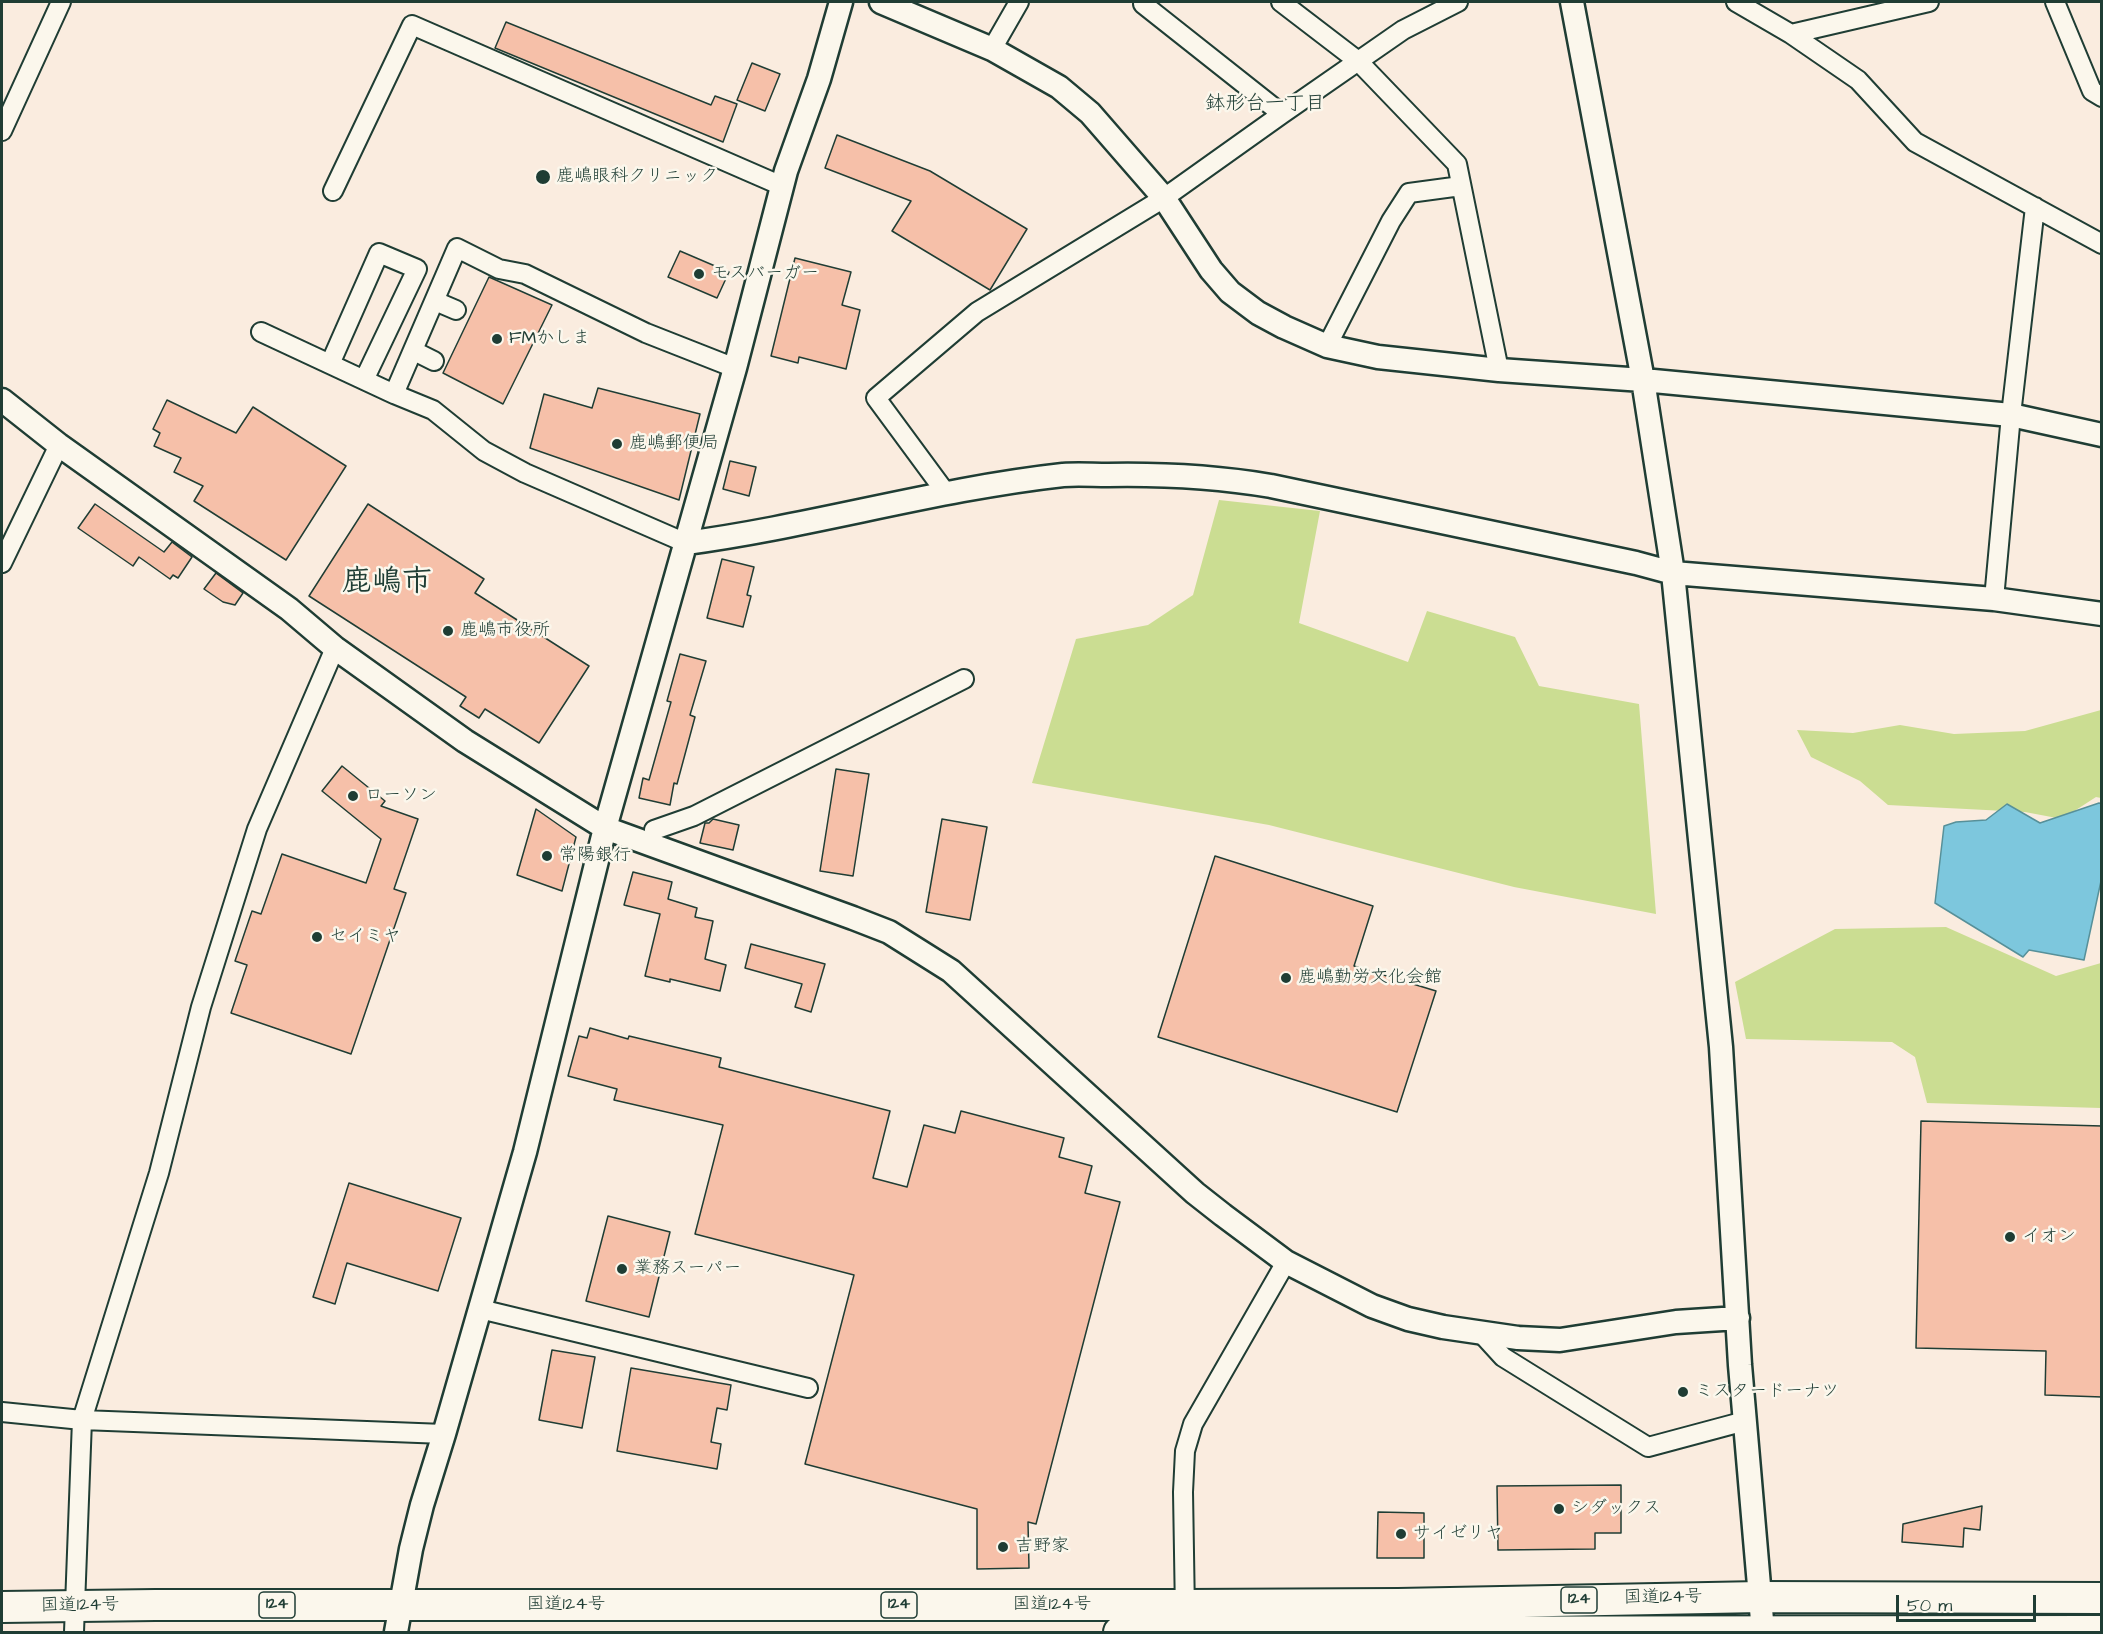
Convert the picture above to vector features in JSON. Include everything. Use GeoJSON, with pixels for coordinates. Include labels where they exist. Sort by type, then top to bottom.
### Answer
{"type":"FeatureCollection","features":[{"type":"Feature","properties":{"kind":"highway","name":"国道124号"},"geometry":{"type":"LineString","coordinates":[[1119,1632],[1185,1623],[1410,1604],[1760,1597],[2102,1598]]}},
{"type":"Feature","properties":{"kind":"highway","name":"国道124号"},"geometry":{"type":"LineString","coordinates":[[2,1607],[74,1619],[1185,1623],[1763,1632],[2102,1631]]}},
{"type":"Feature","properties":{"kind":"street"},"geometry":{"type":"LineString","coordinates":[[2,131],[61,2]]}},
{"type":"Feature","properties":{"kind":"street"},"geometry":{"type":"LineString","coordinates":[[398,1619],[422,1505],[525,1152],[605,828],[735,368],[782,186],[819,79],[841,2]]}},
{"type":"Feature","properties":{"kind":"street"},"geometry":{"type":"LineString","coordinates":[[881,2],[992,49],[1059,87],[1090,112],[1164,198],[1211,270],[1230,292],[1258,313],[1327,346],[1378,357],[1499,370],[1643,380],[2011,415],[2102,435]]}},
{"type":"Feature","properties":{"kind":"street"},"geometry":{"type":"LineString","coordinates":[[992,49],[1019,2]]}},
{"type":"Feature","properties":{"kind":"street"},"geometry":{"type":"LineString","coordinates":[[1145,2],[1143,4],[1282,114]]}},
{"type":"Feature","properties":{"kind":"street"},"geometry":{"type":"LineString","coordinates":[[1281,2],[1358,61],[1457,164],[1499,370]]}},
{"type":"Feature","properties":{"kind":"street"},"geometry":{"type":"LineString","coordinates":[[946,493],[876,398],[977,312],[1164,198],[1403,30],[1457,2]]}},
{"type":"Feature","properties":{"kind":"street"},"geometry":{"type":"LineString","coordinates":[[1572,2],[1643,380],[1673,573],[1721,1047],[1745,1421],[1763,1632]]}},
{"type":"Feature","properties":{"kind":"street"},"geometry":{"type":"LineString","coordinates":[[1736,2],[1791,34],[1858,80],[1915,142],[2102,244]]}},
{"type":"Feature","properties":{"kind":"street"},"geometry":{"type":"LineString","coordinates":[[1791,34],[1929,2]]}},
{"type":"Feature","properties":{"kind":"street"},"geometry":{"type":"LineString","coordinates":[[2055,2],[2092,91],[2102,97]]}},
{"type":"Feature","properties":{"kind":"street"},"geometry":{"type":"LineString","coordinates":[[333,190],[412,25],[782,186]]}},
{"type":"Feature","properties":{"kind":"street"},"geometry":{"type":"LineString","coordinates":[[1327,346],[1409,193],[1461,186]]}},
{"type":"Feature","properties":{"kind":"street"},"geometry":{"type":"LineString","coordinates":[[1994,599],[2011,415],[2035,207]]}},
{"type":"Feature","properties":{"kind":"street"},"geometry":{"type":"LineString","coordinates":[[394,394],[457,248],[499,269],[525,274],[646,333],[735,368]]}},
{"type":"Feature","properties":{"kind":"street"},"geometry":{"type":"LineString","coordinates":[[330,364],[379,253],[417,269],[364,380]]}},
{"type":"Feature","properties":{"kind":"street"},"geometry":{"type":"LineString","coordinates":[[435,301],[456,310]]}},
{"type":"Feature","properties":{"kind":"street"},"geometry":{"type":"LineString","coordinates":[[261,332],[433,410],[484,451],[525,473],[686,543],[735,536],[946,493],[1064,475],[1138,474],[1224,479],[1271,486],[1636,563],[1673,573],[1994,599],[2102,614]]}},
{"type":"Feature","properties":{"kind":"street"},"geometry":{"type":"LineString","coordinates":[[414,351],[434,361]]}},
{"type":"Feature","properties":{"kind":"street"},"geometry":{"type":"LineString","coordinates":[[2,400],[59,445],[289,609],[335,648],[465,741],[605,828],[890,932],[951,971],[1195,1193],[1255,1241],[1286,1262],[1331,1286],[1408,1319],[1443,1328],[1482,1334],[1560,1340],[1676,1322],[1738,1318]]}},
{"type":"Feature","properties":{"kind":"street"},"geometry":{"type":"LineString","coordinates":[[2,563],[59,445]]}},
{"type":"Feature","properties":{"kind":"street"},"geometry":{"type":"LineString","coordinates":[[74,1619],[82,1420],[159,1173],[201,1007],[257,830],[335,648]]}},
{"type":"Feature","properties":{"kind":"street"},"geometry":{"type":"LineString","coordinates":[[654,830],[694,816],[964,680]]}},
{"type":"Feature","properties":{"kind":"street"},"geometry":{"type":"LineString","coordinates":[[1185,1623],[1183,1492],[1185,1451],[1193,1425],[1286,1262]]}},
{"type":"Feature","properties":{"kind":"street"},"geometry":{"type":"LineString","coordinates":[[480,1309],[807,1388]]}},
{"type":"Feature","properties":{"kind":"street"},"geometry":{"type":"LineString","coordinates":[[1482,1334],[1503,1357],[1648,1447],[1745,1421]]}},
{"type":"Feature","properties":{"kind":"street"},"geometry":{"type":"LineString","coordinates":[[2,1412],[82,1420],[444,1434]]}},
{"type":"Feature","properties":{"kind":"green space"},"geometry":{"type":"Polygon","coordinates":[[[1219,500],[1320,511],[1299,623],[1408,662],[1427,611],[1515,637],[1539,686],[1639,704],[1656,914],[1514,887],[1269,825],[1032,783],[1076,639],[1148,625],[1193,595],[1219,500]]]}},
{"type":"Feature","properties":{"kind":"green space"},"geometry":{"type":"Polygon","coordinates":[[[2101,710],[2101,798],[2096,797],[2062,819],[2025,812],[1888,805],[1860,781],[1811,757],[1797,730],[1853,733],[1900,725],[1954,734],[2025,731],[2101,710]]]}},
{"type":"Feature","properties":{"kind":"green space"},"geometry":{"type":"Polygon","coordinates":[[[1946,927],[2056,976],[2101,963],[2101,1108],[1927,1103],[1915,1057],[1892,1042],[1746,1039],[1735,982],[1835,929],[1946,927]]]}},
{"type":"Feature","properties":{"kind":"water"},"geometry":{"type":"Polygon","coordinates":[[[2099,803],[2102,804],[2101,881],[2084,960],[2029,950],[2023,957],[1935,903],[1944,826],[1956,822],[1986,820],[2007,804],[2040,823],[2099,803]]]}},
{"type":"Feature","properties":{"kind":"building"},"geometry":{"type":"Polygon","coordinates":[[[506,22],[711,105],[715,96],[737,104],[723,142],[495,48],[506,22]]]}},
{"type":"Feature","properties":{"kind":"building"},"geometry":{"type":"Polygon","coordinates":[[[752,63],[780,74],[765,111],[737,100],[752,63]]]}},
{"type":"Feature","properties":{"kind":"building"},"geometry":{"type":"Polygon","coordinates":[[[837,135],[930,171],[1027,229],[990,290],[892,231],[911,201],[825,168],[837,135]]]}},
{"type":"Feature","properties":{"kind":"building","name":"モスバーガー"},"geometry":{"type":"Polygon","coordinates":[[[680,251],[729,272],[717,298],[668,277],[680,251]]]}},
{"type":"Feature","properties":{"kind":"building"},"geometry":{"type":"Polygon","coordinates":[[[795,258],[851,272],[842,305],[860,310],[846,369],[799,357],[798,363],[771,356],[795,258]]]}},
{"type":"Feature","properties":{"kind":"building","name":"FMかしま"},"geometry":{"type":"Polygon","coordinates":[[[489,277],[552,305],[503,404],[443,373],[489,277]]]}},
{"type":"Feature","properties":{"kind":"building"},"geometry":{"type":"Polygon","coordinates":[[[598,388],[700,414],[679,500],[530,448],[544,394],[592,408],[598,388]]]}},
{"type":"Feature","properties":{"kind":"building"},"geometry":{"type":"Polygon","coordinates":[[[167,400],[236,433],[253,407],[346,466],[286,560],[194,501],[203,486],[174,472],[181,458],[154,446],[160,433],[153,429],[167,400]]]}},
{"type":"Feature","properties":{"kind":"building"},"geometry":{"type":"Polygon","coordinates":[[[730,461],[756,467],[749,496],[723,489],[730,461]]]}},
{"type":"Feature","properties":{"kind":"building"},"geometry":{"type":"Polygon","coordinates":[[[95,504],[164,552],[172,542],[192,557],[178,578],[173,575],[170,579],[139,557],[133,566],[78,528],[95,504]]]}},
{"type":"Feature","properties":{"kind":"building","name":"鹿嶋市役所"},"geometry":{"type":"Polygon","coordinates":[[[368,504],[484,579],[475,593],[589,666],[539,743],[485,709],[479,718],[460,706],[466,697],[309,596],[368,504]]]}},
{"type":"Feature","properties":{"kind":"building"},"geometry":{"type":"Polygon","coordinates":[[[722,559],[754,567],[747,595],[751,596],[743,627],[707,618],[722,559]]]}},
{"type":"Feature","properties":{"kind":"building"},"geometry":{"type":"Polygon","coordinates":[[[216,573],[243,593],[235,605],[223,602],[204,589],[216,573]]]}},
{"type":"Feature","properties":{"kind":"building"},"geometry":{"type":"Polygon","coordinates":[[[680,654],[706,661],[690,715],[695,717],[677,784],[674,783],[670,805],[639,798],[643,778],[649,780],[671,702],[667,701],[680,654]]]}},
{"type":"Feature","properties":{"kind":"building","name":"セイミヤ"},"geometry":{"type":"Polygon","coordinates":[[[342,766],[385,801],[381,806],[418,819],[394,889],[406,893],[351,1054],[231,1013],[247,965],[235,961],[252,911],[261,914],[282,854],[366,883],[381,839],[322,791],[342,766]]]}},
{"type":"Feature","properties":{"kind":"building"},"geometry":{"type":"Polygon","coordinates":[[[836,769],[869,774],[853,876],[820,871],[836,769]]]}},
{"type":"Feature","properties":{"kind":"building","name":"常陽銀行"},"geometry":{"type":"Polygon","coordinates":[[[536,809],[576,837],[562,891],[517,875],[536,809]]]}},
{"type":"Feature","properties":{"kind":"building"},"geometry":{"type":"Polygon","coordinates":[[[713,819],[739,825],[733,850],[700,843],[705,823],[713,819]]]}},
{"type":"Feature","properties":{"kind":"building"},"geometry":{"type":"Polygon","coordinates":[[[942,819],[987,827],[970,920],[926,912],[942,819]]]}},
{"type":"Feature","properties":{"kind":"building","name":"鹿嶋勤労文化会館"},"geometry":{"type":"Polygon","coordinates":[[[1215,856],[1373,906],[1354,966],[1436,991],[1397,1112],[1158,1037],[1215,856]]]}},
{"type":"Feature","properties":{"kind":"building"},"geometry":{"type":"Polygon","coordinates":[[[633,872],[672,882],[668,899],[697,908],[695,917],[713,921],[705,959],[726,965],[720,991],[670,979],[670,982],[645,976],[660,914],[624,905],[633,872]]]}},
{"type":"Feature","properties":{"kind":"building"},"geometry":{"type":"Polygon","coordinates":[[[751,944],[825,964],[811,1012],[795,1007],[802,984],[745,968],[751,944]]]}},
{"type":"Feature","properties":{"kind":"building"},"geometry":{"type":"Polygon","coordinates":[[[590,1028],[628,1039],[629,1036],[721,1058],[719,1067],[890,1111],[873,1178],[907,1187],[924,1125],[955,1133],[961,1111],[1064,1138],[1059,1157],[1092,1166],[1085,1193],[1120,1202],[1036,1524],[1028,1522],[1029,1568],[977,1569],[977,1509],[805,1464],[854,1275],[695,1234],[723,1125],[614,1100],[617,1089],[568,1076],[579,1036],[587,1038],[590,1028]]]}},
{"type":"Feature","properties":{"kind":"building","name":"イオン"},"geometry":{"type":"Polygon","coordinates":[[[1921,1121],[2102,1126],[2102,1397],[2045,1395],[2046,1351],[1916,1348],[1921,1121]]]}},
{"type":"Feature","properties":{"kind":"building"},"geometry":{"type":"Polygon","coordinates":[[[349,1183],[461,1218],[438,1291],[347,1263],[335,1304],[313,1297],[349,1183]]]}},
{"type":"Feature","properties":{"kind":"building"},"geometry":{"type":"Polygon","coordinates":[[[608,1216],[670,1232],[649,1317],[586,1301],[608,1216]]]}},
{"type":"Feature","properties":{"kind":"building"},"geometry":{"type":"Polygon","coordinates":[[[552,1350],[595,1357],[582,1428],[539,1420],[552,1350]]]}},
{"type":"Feature","properties":{"kind":"building"},"geometry":{"type":"Polygon","coordinates":[[[631,1368],[731,1385],[727,1410],[717,1408],[711,1442],[721,1444],[717,1469],[617,1451],[631,1368]]]}},
{"type":"Feature","properties":{"kind":"building","name":"シダックス"},"geometry":{"type":"Polygon","coordinates":[[[1621,1485],[1621,1533],[1595,1533],[1595,1549],[1498,1550],[1497,1486],[1621,1485]]]}},
{"type":"Feature","properties":{"kind":"building"},"geometry":{"type":"Polygon","coordinates":[[[1982,1506],[1980,1530],[1964,1528],[1963,1547],[1902,1542],[1903,1524],[1982,1506]]]}},
{"type":"Feature","properties":{"kind":"building"},"geometry":{"type":"Polygon","coordinates":[[[1378,1512],[1424,1513],[1424,1558],[1377,1558],[1378,1512]]]}},
{"type":"Feature","properties":{"kind":"place","name":"鹿嶋眼科クリニック"},"geometry":{"type":"Point","coordinates":[543,177]}},
{"type":"Feature","properties":{"kind":"place","name":"モスバーガー"},"geometry":{"type":"Point","coordinates":[699,274]}},
{"type":"Feature","properties":{"kind":"place","name":"FMかしま"},"geometry":{"type":"Point","coordinates":[497,339]}},
{"type":"Feature","properties":{"kind":"place","name":"鹿嶋郵便局"},"geometry":{"type":"Point","coordinates":[617,444]}},
{"type":"Feature","properties":{"kind":"place","name":"鹿嶋市役所"},"geometry":{"type":"Point","coordinates":[448,631]}},
{"type":"Feature","properties":{"kind":"place","name":"ローソン"},"geometry":{"type":"Point","coordinates":[353,796]}},
{"type":"Feature","properties":{"kind":"place","name":"常陽銀行"},"geometry":{"type":"Point","coordinates":[547,856]}},
{"type":"Feature","properties":{"kind":"place","name":"セイミヤ"},"geometry":{"type":"Point","coordinates":[317,937]}},
{"type":"Feature","properties":{"kind":"place","name":"鹿嶋勤労文化会館"},"geometry":{"type":"Point","coordinates":[1286,978]}},
{"type":"Feature","properties":{"kind":"place","name":"イオン"},"geometry":{"type":"Point","coordinates":[2010,1237]}},
{"type":"Feature","properties":{"kind":"place","name":"業務スーパー"},"geometry":{"type":"Point","coordinates":[622,1269]}},
{"type":"Feature","properties":{"kind":"place","name":"ミスタードーナツ"},"geometry":{"type":"Point","coordinates":[1683,1392]}},
{"type":"Feature","properties":{"kind":"place","name":"シダックス"},"geometry":{"type":"Point","coordinates":[1559,1509]}},
{"type":"Feature","properties":{"kind":"place","name":"サイゼリヤ"},"geometry":{"type":"Point","coordinates":[1401,1534]}},
{"type":"Feature","properties":{"kind":"place","name":"吉野家"},"geometry":{"type":"Point","coordinates":[1003,1547]}},
{"type":"Feature","properties":{"kind":"district","name":"鉢形台一丁目"},"geometry":{"type":"Point","coordinates":[1265,105]}},
{"type":"Feature","properties":{"kind":"district","name":"鹿嶋市"},"geometry":{"type":"Point","coordinates":[387,584]}}]}
